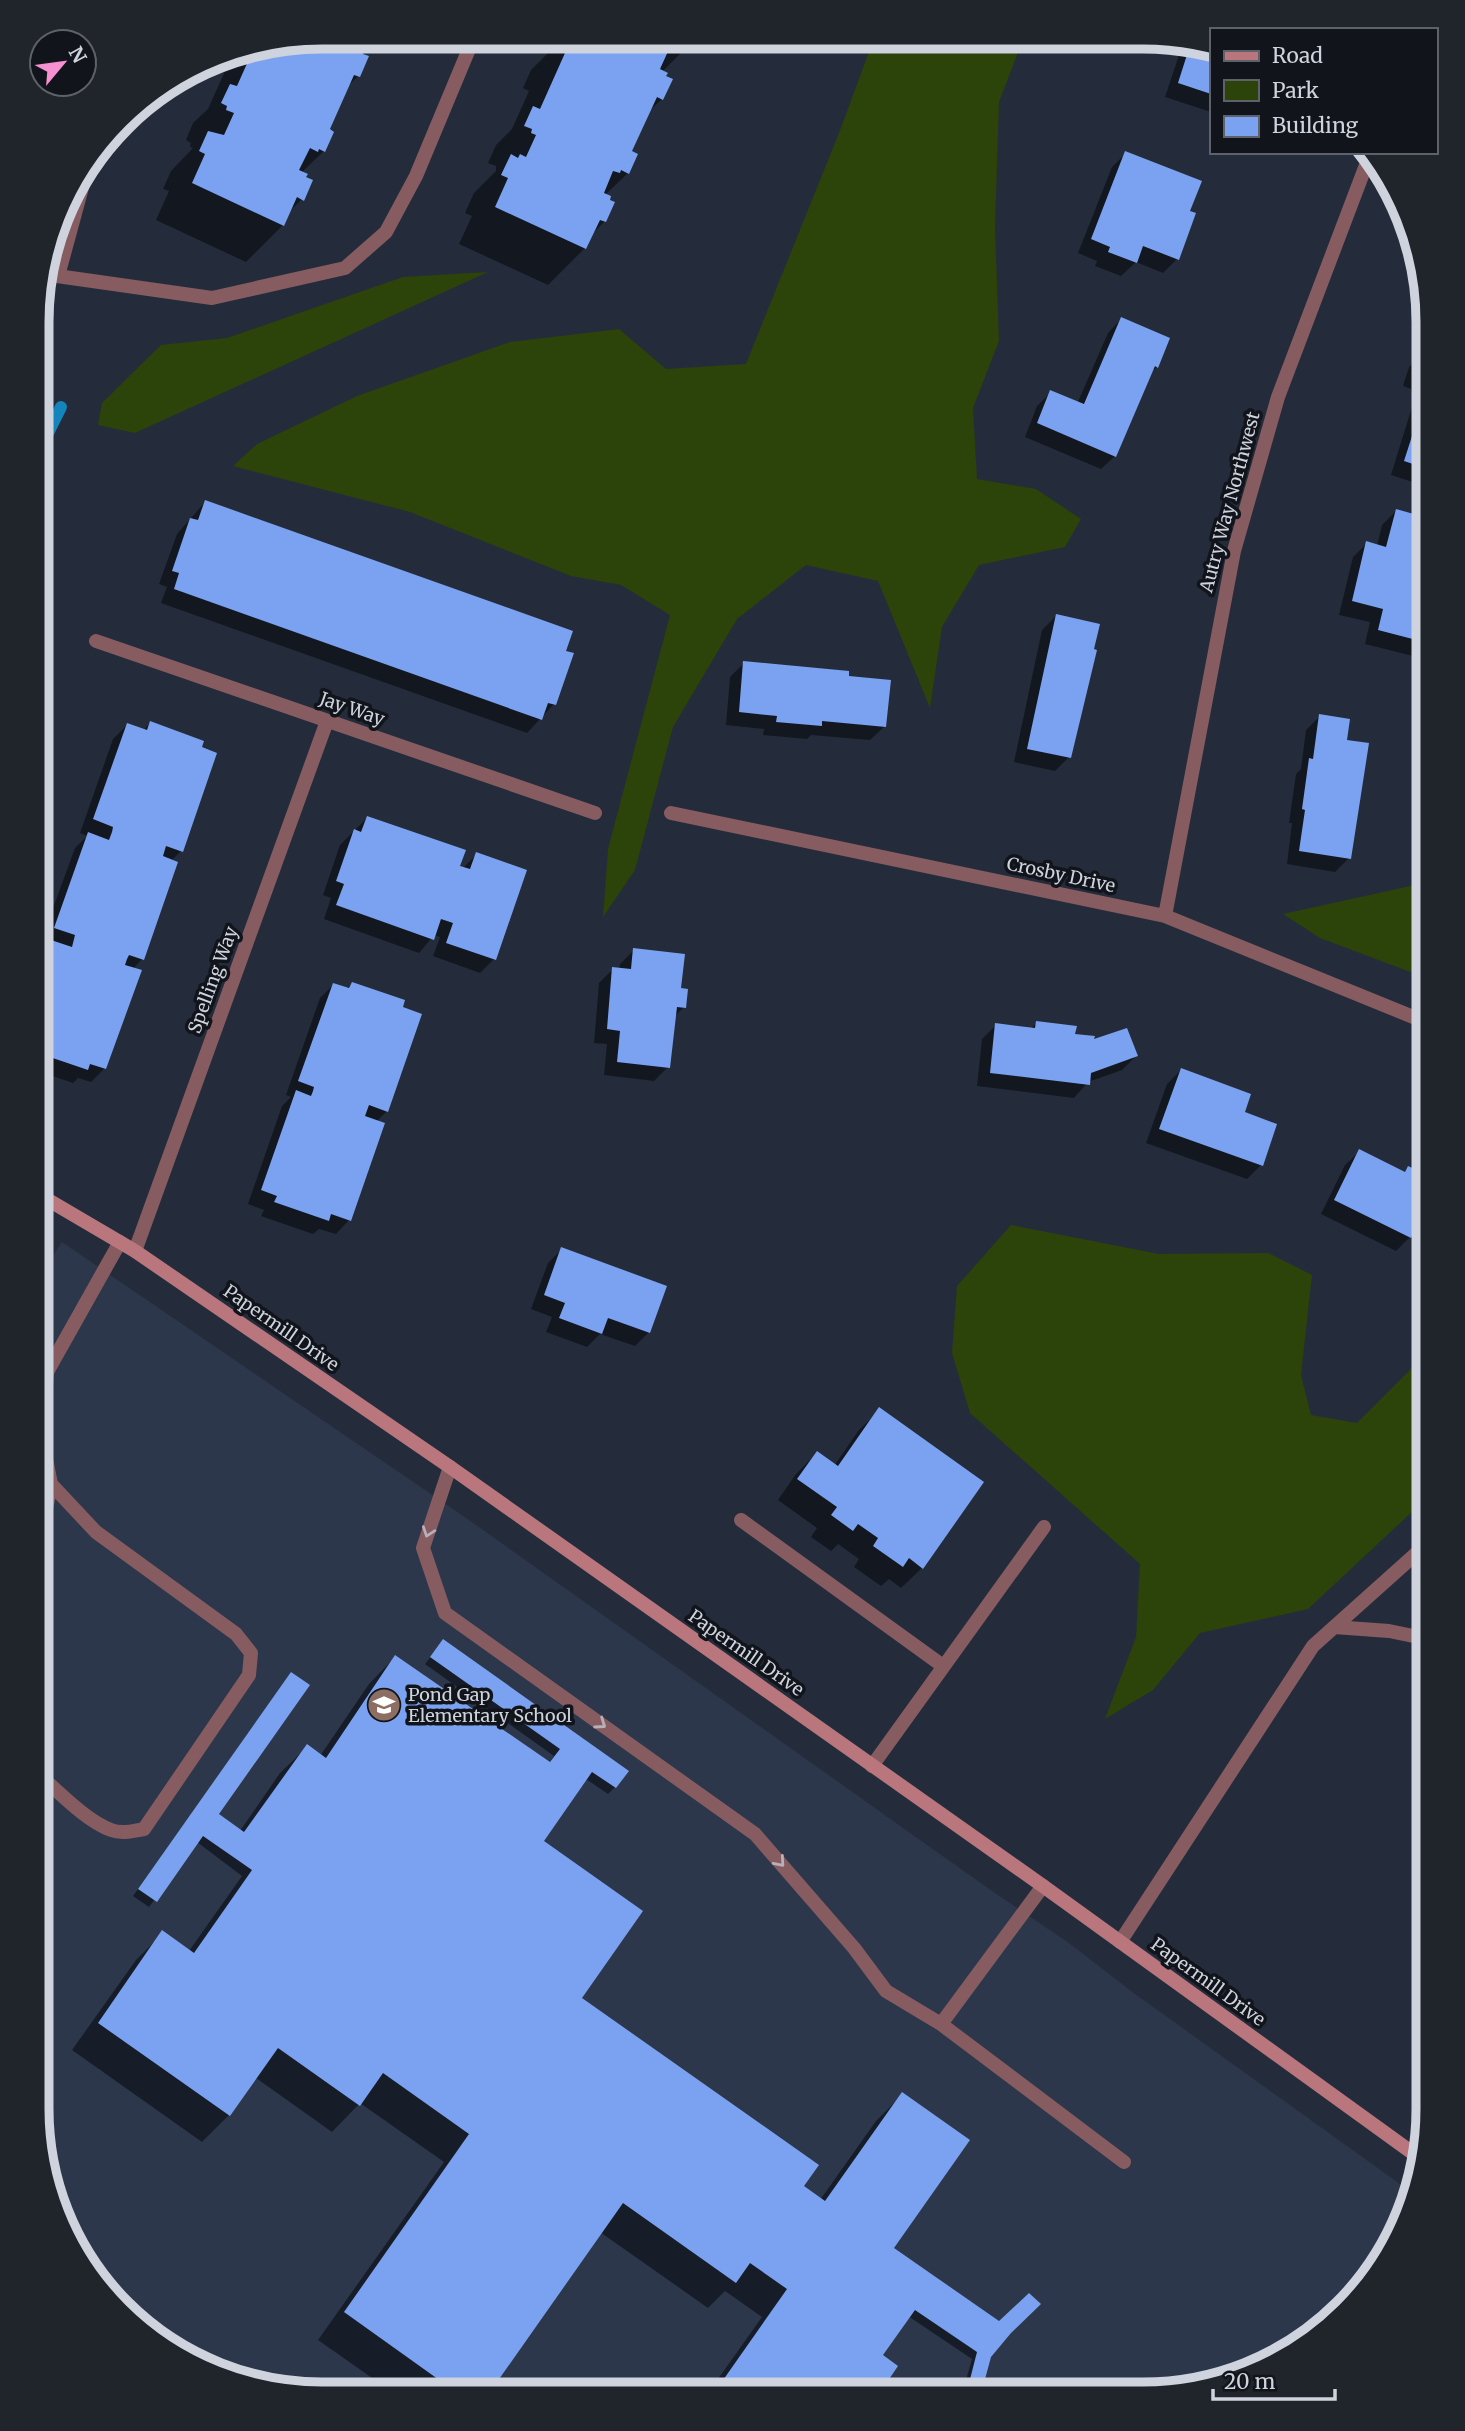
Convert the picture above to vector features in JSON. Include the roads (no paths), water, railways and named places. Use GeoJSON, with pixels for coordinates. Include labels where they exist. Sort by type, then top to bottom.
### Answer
{"type":"FeatureCollection","features":[{"type":"Feature","properties":{"kind":"main road","name":"Papermill Drive"},"geometry":{"type":"LineString","coordinates":[[49,1200],[135,1251],[450,1467],[1043,1886],[1413,2153]]}},
{"type":"Feature","properties":{"kind":"street"},"geometry":{"type":"LineString","coordinates":[[53,275],[212,298],[345,268],[386,232],[416,176],[469,49]]}},
{"type":"Feature","properties":{"kind":"street","name":"Autry Way Northwest"},"geometry":{"type":"LineString","coordinates":[[1165,916],[1234,551],[1278,397],[1366,165]]}},
{"type":"Feature","properties":{"kind":"street"},"geometry":{"type":"LineString","coordinates":[[58,276],[80,197]]}},
{"type":"Feature","properties":{"kind":"street","name":"Jay Way"},"geometry":{"type":"LineString","coordinates":[[96,641],[595,813]]}},
{"type":"Feature","properties":{"kind":"street","name":"Spelling Way"},"geometry":{"type":"LineString","coordinates":[[135,1251],[327,721]]}},
{"type":"Feature","properties":{"kind":"street","name":"Crosby Drive"},"geometry":{"type":"LineString","coordinates":[[671,813],[1165,916],[1416,1018]]}},
{"type":"Feature","properties":{"kind":"street"},"geometry":{"type":"LineString","coordinates":[[49,1368],[120,1242]]}},
{"type":"Feature","properties":{"kind":"street"},"geometry":{"type":"LineString","coordinates":[[450,1467],[422,1548],[445,1613],[755,1834],[854,1948],[886,1991],[941,2024],[1124,2162]]}},
{"type":"Feature","properties":{"kind":"street"},"geometry":{"type":"LineString","coordinates":[[49,1474],[49,1494]]}},
{"type":"Feature","properties":{"kind":"street"},"geometry":{"type":"LineString","coordinates":[[49,1783],[94,1821],[113,1831],[144,1829],[249,1675],[251,1653],[236,1634],[96,1532],[51,1484]]}},
{"type":"Feature","properties":{"kind":"street"},"geometry":{"type":"LineString","coordinates":[[741,1520],[943,1666]]}},
{"type":"Feature","properties":{"kind":"street"},"geometry":{"type":"LineString","coordinates":[[872,1766],[1044,1527]]}},
{"type":"Feature","properties":{"kind":"street"},"geometry":{"type":"LineString","coordinates":[[1120,1942],[1313,1646],[1416,1554]]}},
{"type":"Feature","properties":{"kind":"street"},"geometry":{"type":"LineString","coordinates":[[1334,1627],[1389,1631],[1416,1637]]}},
{"type":"Feature","properties":{"kind":"street"},"geometry":{"type":"LineString","coordinates":[[941,2024],[1043,1886]]}},
{"type":"Feature","properties":{"kind":"waterway"},"geometry":{"type":"LineString","coordinates":[[49,431],[61,407]]}},
{"type":"Feature","properties":{"kind":"place","name":"Pond Gap Elementary School"},"geometry":{"type":"Point","coordinates":[384,1705]}}]}
